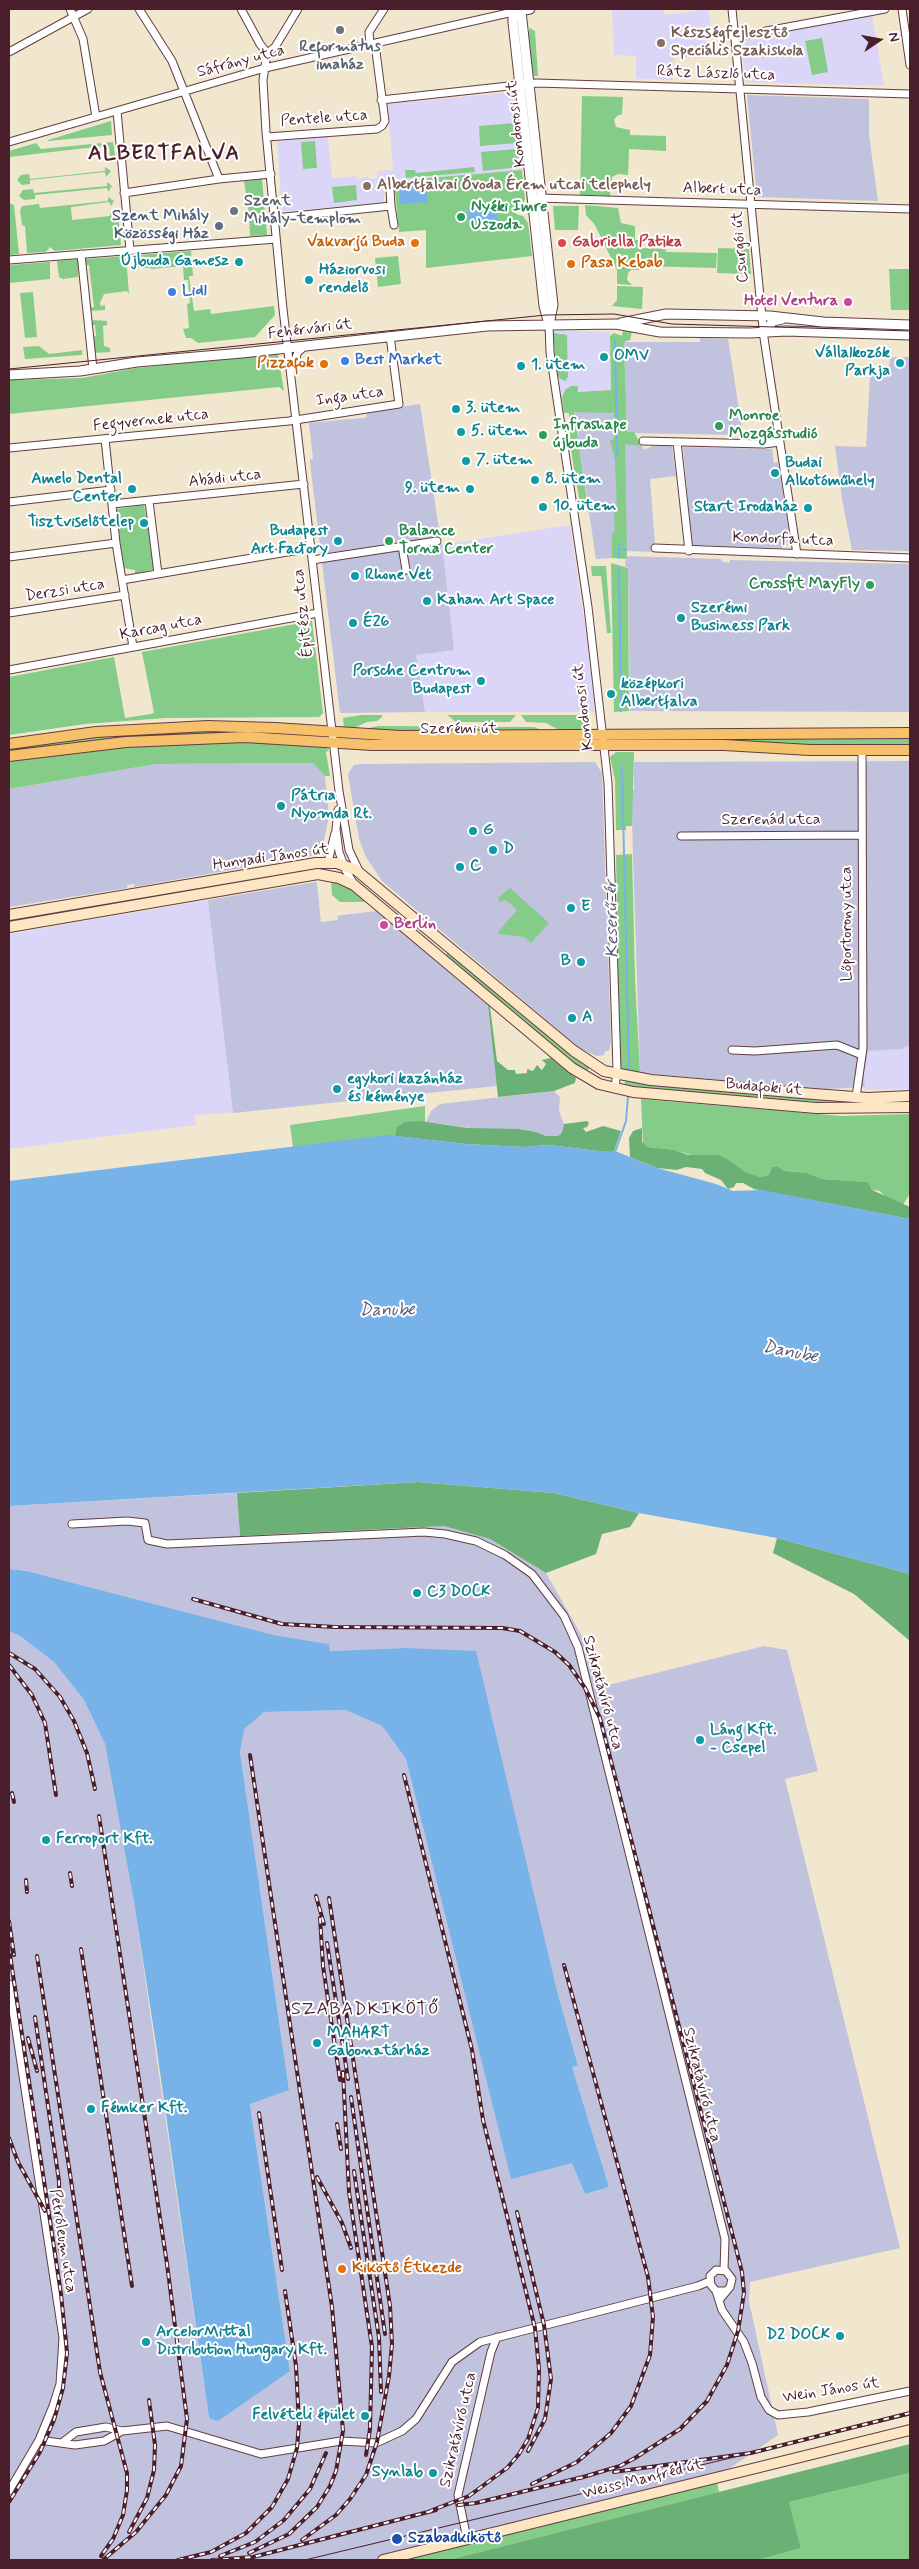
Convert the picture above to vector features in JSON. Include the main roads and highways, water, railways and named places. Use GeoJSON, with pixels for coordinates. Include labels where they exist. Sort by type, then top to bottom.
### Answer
{"type":"FeatureCollection","features":[{"type":"Feature","properties":{"kind":"main road","name":"Szerémi út"},"geometry":{"type":"LineString","coordinates":[[9,744],[96,732],[175,727],[243,727],[332,737]]}},
{"type":"Feature","properties":{"kind":"main road","name":"Szerémi út"},"geometry":{"type":"LineString","coordinates":[[603,740],[910,733]]}},
{"type":"Feature","properties":{"kind":"main road","name":"Szerémi út"},"geometry":{"type":"LineString","coordinates":[[9,756],[98,744],[245,737],[400,736],[603,740],[862,750],[910,750]]}},
{"type":"Feature","properties":{"kind":"main road","name":"Hunyadi János út"},"geometry":{"type":"LineString","coordinates":[[9,915],[210,881],[337,862],[361,874],[582,1057],[604,1071],[617,1075]]}},
{"type":"Feature","properties":{"kind":"main road"},"geometry":{"type":"LineString","coordinates":[[322,875],[337,862]]}},
{"type":"Feature","properties":{"kind":"main road","name":"Hunyadi János út"},"geometry":{"type":"LineString","coordinates":[[9,927],[322,875],[354,885],[572,1068],[592,1081],[615,1089]]}},
{"type":"Feature","properties":{"kind":"main road"},"geometry":{"type":"LineString","coordinates":[[210,881],[212,892]]}},
{"type":"Feature","properties":{"kind":"main road"},"geometry":{"type":"LineString","coordinates":[[198,883],[200,894]]}},
{"type":"Feature","properties":{"kind":"main road"},"geometry":{"type":"LineString","coordinates":[[132,894],[134,906]]}},
{"type":"Feature","properties":{"kind":"main road"},"geometry":{"type":"LineString","coordinates":[[42,909],[58,918],[62,911],[74,904]]}},
{"type":"Feature","properties":{"kind":"main road"},"geometry":{"type":"LineString","coordinates":[[418,938],[426,928]]}},
{"type":"Feature","properties":{"kind":"main road"},"geometry":{"type":"LineString","coordinates":[[440,957],[449,947]]}},
{"type":"Feature","properties":{"kind":"main road","name":"Budafoki út"},"geometry":{"type":"LineString","coordinates":[[617,1075],[856,1097],[910,1096]]}},
{"type":"Feature","properties":{"kind":"main road","name":"Budafoki út"},"geometry":{"type":"LineString","coordinates":[[615,1089],[854,1109],[910,1107]]}},
{"type":"Feature","properties":{"kind":"main road"},"geometry":{"type":"LineString","coordinates":[[854,1109],[856,1097]]}},
{"type":"Feature","properties":{"kind":"main road","name":"Weiss Manfréd út"},"geometry":{"type":"LineString","coordinates":[[384,2560],[910,2430]]}},
{"type":"Feature","properties":{"kind":"water"},"geometry":{"type":"Polygon","coordinates":[[[426,184],[428,202],[400,204],[398,187],[426,184]]]}},
{"type":"Feature","properties":{"kind":"water"},"geometry":{"type":"Polygon","coordinates":[[[496,205],[498,223],[469,226],[468,208],[496,205]]]}},
{"type":"Feature","properties":{"kind":"water","name":"Danube"},"geometry":{"type":"Polygon","coordinates":[[[388,1135],[465,1144],[524,1147],[549,1145],[598,1151],[615,1151],[657,1168],[716,1184],[733,1191],[762,1190],[910,1219],[910,1574],[777,1538],[639,1513],[554,1493],[418,1482],[9,1506],[9,1181],[388,1135]]]}},
{"type":"Feature","properties":{"kind":"water"},"geometry":{"type":"Polygon","coordinates":[[[9,1569],[27,1571],[274,1635],[329,1644],[330,1651],[405,1648],[476,1651],[556,1987],[578,2065],[572,2067],[609,2187],[585,2194],[572,2163],[511,2179],[406,1759],[382,1726],[346,1710],[264,1712],[244,1729],[240,1752],[289,2090],[250,2104],[290,2371],[218,2421],[209,2418],[156,2044],[134,1902],[105,1744],[84,1700],[54,1662],[20,1636],[9,1631],[9,1569]]]}},
{"type":"Feature","properties":{"kind":"waterway","name":"Keserű-ér"},"geometry":{"type":"LineString","coordinates":[[615,341],[617,457]]}},
{"type":"Feature","properties":{"kind":"waterway","name":"Keserű-ér"},"geometry":{"type":"LineString","coordinates":[[619,544],[619,557]]}},
{"type":"Feature","properties":{"kind":"waterway","name":"Keserű-ér"},"geometry":{"type":"LineString","coordinates":[[619,549],[626,549]]}},
{"type":"Feature","properties":{"kind":"waterway","name":"Keserű-ér"},"geometry":{"type":"LineString","coordinates":[[619,568],[621,711]]}},
{"type":"Feature","properties":{"kind":"waterway","name":"Keserű-ér"},"geometry":{"type":"LineString","coordinates":[[622,766],[629,1071]]}},
{"type":"Feature","properties":{"kind":"waterway","name":"Keserű-ér"},"geometry":{"type":"LineString","coordinates":[[615,1152],[626,1121],[628,1096]]}},
{"type":"Feature","properties":{"kind":"tram line"},"geometry":{"type":"LineString","coordinates":[[9,369],[546,315],[614,314],[672,324],[910,331]]}},
{"type":"Feature","properties":{"kind":"tram line"},"geometry":{"type":"LineString","coordinates":[[305,2560],[910,2415]]}},
{"type":"Feature","properties":{"kind":"railway"},"geometry":{"type":"LineString","coordinates":[[193,1599],[282,1624],[335,1627],[502,1628],[520,1631],[555,1652],[569,1665],[585,1688],[600,1718],[742,2272],[744,2293],[738,2331],[727,2365],[707,2401],[680,2429],[635,2458],[620,2466],[580,2478]]}},
{"type":"Feature","properties":{"kind":"railway"},"geometry":{"type":"LineString","coordinates":[[9,1653],[35,1669],[60,1697],[74,1721],[87,1753],[95,1789]]}},
{"type":"Feature","properties":{"kind":"railway"},"geometry":{"type":"LineString","coordinates":[[9,1665],[32,1695],[45,1723],[56,1795]]}},
{"type":"Feature","properties":{"kind":"railway"},"geometry":{"type":"LineString","coordinates":[[249,2553],[289,2534],[317,2507],[330,2486],[336,2471],[343,2431],[332,2307],[250,1755]]}},
{"type":"Feature","properties":{"kind":"railway"},"geometry":{"type":"LineString","coordinates":[[404,1775],[472,2050],[483,2120],[535,2328],[539,2369],[538,2408],[528,2439],[519,2454],[507,2468],[469,2496],[430,2511]]}},
{"type":"Feature","properties":{"kind":"railway"},"geometry":{"type":"LineString","coordinates":[[12,1793],[14,1802]]}},
{"type":"Feature","properties":{"kind":"railway"},"geometry":{"type":"LineString","coordinates":[[99,1816],[167,2264],[187,2419],[181,2466],[166,2495],[136,2532],[103,2560]]}},
{"type":"Feature","properties":{"kind":"railway"},"geometry":{"type":"LineString","coordinates":[[70,1873],[72,1886]]}},
{"type":"Feature","properties":{"kind":"railway"},"geometry":{"type":"LineString","coordinates":[[26,1880],[27,1892]]}},
{"type":"Feature","properties":{"kind":"railway"},"geometry":{"type":"LineString","coordinates":[[316,1896],[324,1924]]}},
{"type":"Feature","properties":{"kind":"railway"},"geometry":{"type":"LineString","coordinates":[[302,2540],[336,2515],[350,2499],[366,2475],[377,2442],[389,2376],[392,2344],[390,2306],[329,1898]]}},
{"type":"Feature","properties":{"kind":"railway"},"geometry":{"type":"LineString","coordinates":[[320,1918],[323,1966],[340,2080]]}},
{"type":"Feature","properties":{"kind":"railway"},"geometry":{"type":"LineString","coordinates":[[9,1921],[14,1955]]}},
{"type":"Feature","properties":{"kind":"railway"},"geometry":{"type":"LineString","coordinates":[[327,1943],[348,2079]]}},
{"type":"Feature","properties":{"kind":"railway"},"geometry":{"type":"LineString","coordinates":[[9,1948],[61,2294],[67,2353],[63,2388],[54,2420],[40,2452],[9,2502]]}},
{"type":"Feature","properties":{"kind":"railway"},"geometry":{"type":"LineString","coordinates":[[81,1949],[132,2286]]}},
{"type":"Feature","properties":{"kind":"railway"},"geometry":{"type":"LineString","coordinates":[[37,1956],[100,2372],[127,2473],[127,2490],[123,2515],[113,2539],[101,2556]]}},
{"type":"Feature","properties":{"kind":"railway"},"geometry":{"type":"LineString","coordinates":[[532,2484],[577,2462],[611,2433],[631,2406],[650,2355],[653,2317],[648,2277],[564,1965]]}},
{"type":"Feature","properties":{"kind":"railway"},"geometry":{"type":"LineString","coordinates":[[35,2017],[59,2181],[60,2250]]}},
{"type":"Feature","properties":{"kind":"railway"},"geometry":{"type":"LineString","coordinates":[[28,2038],[37,2071]]}},
{"type":"Feature","properties":{"kind":"railway"},"geometry":{"type":"LineString","coordinates":[[343,2072],[349,2192],[372,2347],[370,2429],[366,2455]]}},
{"type":"Feature","properties":{"kind":"railway"},"geometry":{"type":"LineString","coordinates":[[351,2097],[385,2334]]}},
{"type":"Feature","properties":{"kind":"railway"},"geometry":{"type":"LineString","coordinates":[[259,2113],[282,2270]]}},
{"type":"Feature","properties":{"kind":"railway"},"geometry":{"type":"LineString","coordinates":[[337,2124],[341,2149]]}},
{"type":"Feature","properties":{"kind":"railway"},"geometry":{"type":"LineString","coordinates":[[9,2138],[18,2162],[45,2211]]}},
{"type":"Feature","properties":{"kind":"railway"},"geometry":{"type":"LineString","coordinates":[[354,2171],[379,2338],[381,2392]]}},
{"type":"Feature","properties":{"kind":"railway"},"geometry":{"type":"LineString","coordinates":[[317,2177],[342,2223],[351,2248]]}},
{"type":"Feature","properties":{"kind":"railway"},"geometry":{"type":"LineString","coordinates":[[517,2212],[544,2325],[551,2379],[545,2419],[528,2451]]}},
{"type":"Feature","properties":{"kind":"railway"},"geometry":{"type":"LineString","coordinates":[[178,2560],[211,2552],[246,2533],[272,2507],[288,2479],[297,2448],[299,2424],[296,2366],[285,2291]]}},
{"type":"Feature","properties":{"kind":"railway"},"geometry":{"type":"LineString","coordinates":[[129,2532],[147,2498],[154,2470],[155,2445],[149,2400]]}},
{"type":"Feature","properties":{"kind":"railway"},"geometry":{"type":"LineString","coordinates":[[614,2472],[751,2453],[910,2413]]}},
{"type":"Feature","properties":{"kind":"railway"},"geometry":{"type":"LineString","coordinates":[[220,2556],[255,2542],[284,2520],[310,2489],[326,2453]]}},
{"type":"Feature","properties":{"kind":"railway"},"geometry":{"type":"LineString","coordinates":[[458,2505],[476,2503],[587,2476]]}},
{"type":"Feature","properties":{"kind":"railway"},"geometry":{"type":"LineString","coordinates":[[212,2560],[253,2557],[436,2510]]}},
{"type":"Feature","properties":{"kind":"place","name":"Református imaház"},"geometry":{"type":"Point","coordinates":[340,30]}},
{"type":"Feature","properties":{"kind":"place","name":"Készségfejlesztő Speciális Szakiskola"},"geometry":{"type":"Point","coordinates":[661,43]}},
{"type":"Feature","properties":{"kind":"place","name":"Albertfalvai Óvoda Érem utcai telephely"},"geometry":{"type":"Point","coordinates":[367,186]}},
{"type":"Feature","properties":{"kind":"place","name":"Szent Mihály-templom"},"geometry":{"type":"Point","coordinates":[234,211]}},
{"type":"Feature","properties":{"kind":"place","name":"Nyéki Imre Uszoda"},"geometry":{"type":"Point","coordinates":[461,217]}},
{"type":"Feature","properties":{"kind":"place","name":"Szent Mihály Közösségi Ház"},"geometry":{"type":"Point","coordinates":[219,226]}},
{"type":"Feature","properties":{"kind":"place","name":"Vakvarjú Buda"},"geometry":{"type":"Point","coordinates":[415,243]}},
{"type":"Feature","properties":{"kind":"place","name":"Gabriella Patika"},"geometry":{"type":"Point","coordinates":[562,243]}},
{"type":"Feature","properties":{"kind":"place","name":"Újbuda Gamesz"},"geometry":{"type":"Point","coordinates":[239,262]}},
{"type":"Feature","properties":{"kind":"place","name":"Pasa Kebab"},"geometry":{"type":"Point","coordinates":[571,264]}},
{"type":"Feature","properties":{"kind":"place","name":"Háziorvosi rendelő"},"geometry":{"type":"Point","coordinates":[309,280]}},
{"type":"Feature","properties":{"kind":"place","name":"Lidl"},"geometry":{"type":"Point","coordinates":[172,292]}},
{"type":"Feature","properties":{"kind":"place","name":"Hotel Ventura"},"geometry":{"type":"Point","coordinates":[848,302]}},
{"type":"Feature","properties":{"kind":"place","name":"OMV"},"geometry":{"type":"Point","coordinates":[604,357]}},
{"type":"Feature","properties":{"kind":"place","name":"Best Market"},"geometry":{"type":"Point","coordinates":[345,361]}},
{"type":"Feature","properties":{"kind":"place","name":"Vállalkozók Parkja"},"geometry":{"type":"Point","coordinates":[900,363]}},
{"type":"Feature","properties":{"kind":"place","name":"Pizzafok"},"geometry":{"type":"Point","coordinates":[324,364]}},
{"type":"Feature","properties":{"kind":"place","name":"1. ütem"},"geometry":{"type":"Point","coordinates":[521,366]}},
{"type":"Feature","properties":{"kind":"place","name":"3. ütem"},"geometry":{"type":"Point","coordinates":[456,409]}},
{"type":"Feature","properties":{"kind":"place","name":"Monroe Mozgásstudió"},"geometry":{"type":"Point","coordinates":[719,426]}},
{"type":"Feature","properties":{"kind":"place","name":"5. ütem"},"geometry":{"type":"Point","coordinates":[461,432]}},
{"type":"Feature","properties":{"kind":"place","name":"Infrashape újbuda"},"geometry":{"type":"Point","coordinates":[543,435]}},
{"type":"Feature","properties":{"kind":"place","name":"7. ütem"},"geometry":{"type":"Point","coordinates":[466,461]}},
{"type":"Feature","properties":{"kind":"place","name":"Budai Alkotóműhely"},"geometry":{"type":"Point","coordinates":[775,473]}},
{"type":"Feature","properties":{"kind":"place","name":"8. ütem"},"geometry":{"type":"Point","coordinates":[535,480]}},
{"type":"Feature","properties":{"kind":"place","name":"Amelo Dental Center"},"geometry":{"type":"Point","coordinates":[132,489]}},
{"type":"Feature","properties":{"kind":"place","name":"9. ütem"},"geometry":{"type":"Point","coordinates":[470,489]}},
{"type":"Feature","properties":{"kind":"place","name":"10. ütem"},"geometry":{"type":"Point","coordinates":[543,507]}},
{"type":"Feature","properties":{"kind":"place","name":"Start Irodaház"},"geometry":{"type":"Point","coordinates":[808,508]}},
{"type":"Feature","properties":{"kind":"place","name":"Tisztviselőtelep"},"geometry":{"type":"Point","coordinates":[144,523]}},
{"type":"Feature","properties":{"kind":"place","name":"Budapest Art Factory"},"geometry":{"type":"Point","coordinates":[338,541]}},
{"type":"Feature","properties":{"kind":"place","name":"Balance Torna Center"},"geometry":{"type":"Point","coordinates":[389,541]}},
{"type":"Feature","properties":{"kind":"place","name":"Rhone Vet"},"geometry":{"type":"Point","coordinates":[355,576]}},
{"type":"Feature","properties":{"kind":"place","name":"Crossfit MayFly"},"geometry":{"type":"Point","coordinates":[870,585]}},
{"type":"Feature","properties":{"kind":"place","name":"Kahan Art Space"},"geometry":{"type":"Point","coordinates":[427,601]}},
{"type":"Feature","properties":{"kind":"place","name":"Szerémi Business Park"},"geometry":{"type":"Point","coordinates":[681,618]}},
{"type":"Feature","properties":{"kind":"place","name":"É26"},"geometry":{"type":"Point","coordinates":[353,623]}},
{"type":"Feature","properties":{"kind":"place","name":"Porsche Centrum Budapest"},"geometry":{"type":"Point","coordinates":[481,681]}},
{"type":"Feature","properties":{"kind":"place","name":"középkori Albertfalva"},"geometry":{"type":"Point","coordinates":[611,694]}},
{"type":"Feature","properties":{"kind":"place","name":"Pátria Nyomda Rt."},"geometry":{"type":"Point","coordinates":[281,806]}},
{"type":"Feature","properties":{"kind":"place","name":"G"},"geometry":{"type":"Point","coordinates":[473,831]}},
{"type":"Feature","properties":{"kind":"place","name":"D"},"geometry":{"type":"Point","coordinates":[493,850]}},
{"type":"Feature","properties":{"kind":"place","name":"C"},"geometry":{"type":"Point","coordinates":[460,867]}},
{"type":"Feature","properties":{"kind":"place","name":"E"},"geometry":{"type":"Point","coordinates":[571,908]}},
{"type":"Feature","properties":{"kind":"place","name":"Berlin"},"geometry":{"type":"Point","coordinates":[384,925]}},
{"type":"Feature","properties":{"kind":"place","name":"B"},"geometry":{"type":"Point","coordinates":[581,962]}},
{"type":"Feature","properties":{"kind":"place","name":"A"},"geometry":{"type":"Point","coordinates":[572,1018]}},
{"type":"Feature","properties":{"kind":"place","name":"egykori kazánház és kéménye"},"geometry":{"type":"Point","coordinates":[337,1089]}},
{"type":"Feature","properties":{"kind":"place","name":"C3 DOCK"},"geometry":{"type":"Point","coordinates":[417,1593]}},
{"type":"Feature","properties":{"kind":"place","name":"Láng Kft. - Csepel"},"geometry":{"type":"Point","coordinates":[700,1740]}},
{"type":"Feature","properties":{"kind":"place","name":"Ferroport Kft."},"geometry":{"type":"Point","coordinates":[46,1840]}},
{"type":"Feature","properties":{"kind":"place","name":"MAHART Gabonatárház"},"geometry":{"type":"Point","coordinates":[317,2043]}},
{"type":"Feature","properties":{"kind":"place","name":"Fémker Kft."},"geometry":{"type":"Point","coordinates":[91,2109]}},
{"type":"Feature","properties":{"kind":"place","name":"Kikötő Étkezde"},"geometry":{"type":"Point","coordinates":[342,2269]}},
{"type":"Feature","properties":{"kind":"place","name":"D2 DOCK"},"geometry":{"type":"Point","coordinates":[840,2336]}},
{"type":"Feature","properties":{"kind":"place","name":"ArcelorMittal Distribution Hungary Kft."},"geometry":{"type":"Point","coordinates":[146,2342]}},
{"type":"Feature","properties":{"kind":"place","name":"Felvételi épület"},"geometry":{"type":"Point","coordinates":[365,2416]}},
{"type":"Feature","properties":{"kind":"place","name":"Synlab"},"geometry":{"type":"Point","coordinates":[433,2473]}},
{"type":"Feature","properties":{"kind":"place","name":"Szabadkikötő"},"geometry":{"type":"Point","coordinates":[397,2539]}},
{"type":"Feature","properties":{"kind":"district","name":"ALBERTFALVA"},"geometry":{"type":"Point","coordinates":[164,155]}},
{"type":"Feature","properties":{"kind":"district","name":"SZABADKIKÖTŐ"},"geometry":{"type":"Point","coordinates":[366,2010]}}]}
